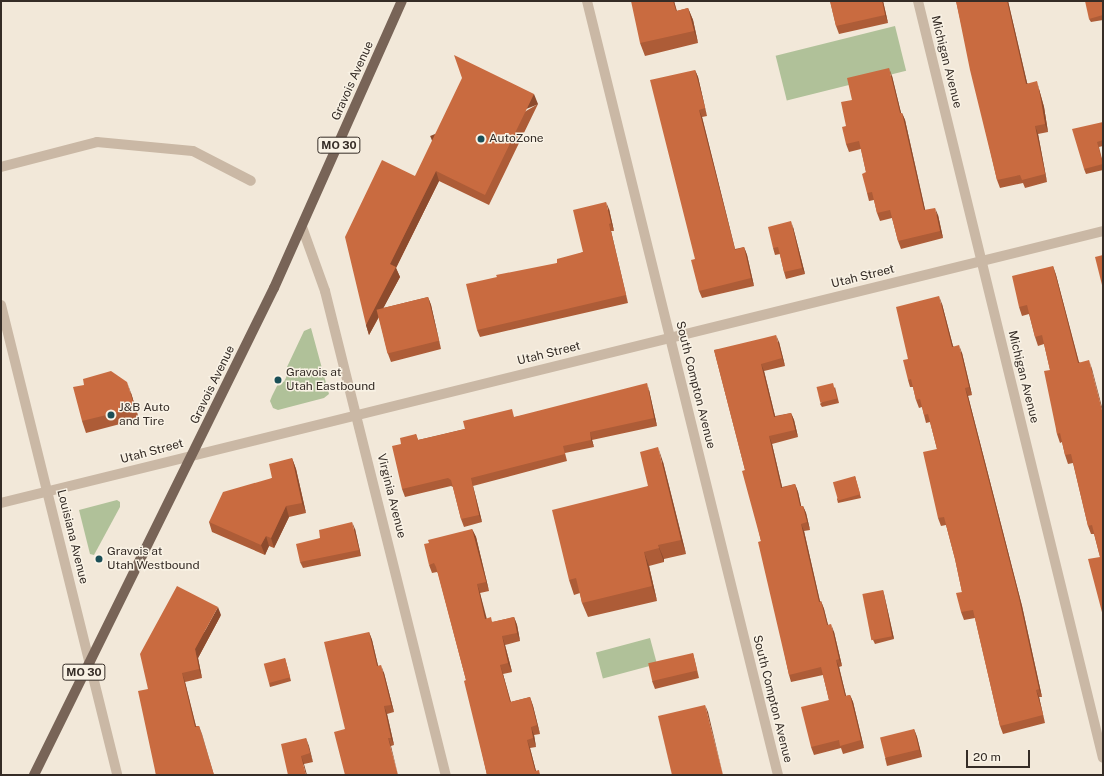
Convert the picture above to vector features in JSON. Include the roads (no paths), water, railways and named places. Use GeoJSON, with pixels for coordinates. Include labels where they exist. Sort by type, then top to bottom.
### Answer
{"type":"FeatureCollection","features":[{"type":"Feature","properties":{"kind":"main road","name":"Gravois Avenue"},"geometry":{"type":"LineString","coordinates":[[34,775],[89,662],[194,455],[302,227],[402,1]]}},
{"type":"Feature","properties":{"kind":"street","name":"South Compton Avenue"},"geometry":{"type":"LineString","coordinates":[[587,1],[778,775]]}},
{"type":"Feature","properties":{"kind":"street","name":"Michigan Avenue"},"geometry":{"type":"LineString","coordinates":[[918,1],[1103,758]]}},
{"type":"Feature","properties":{"kind":"street"},"geometry":{"type":"LineString","coordinates":[[1,167],[97,142],[194,151],[252,181]]}},
{"type":"Feature","properties":{"kind":"street","name":"Virginia Avenue"},"geometry":{"type":"LineString","coordinates":[[302,227],[325,291],[446,775]]}},
{"type":"Feature","properties":{"kind":"street","name":"Utah Street"},"geometry":{"type":"LineString","coordinates":[[1,503],[1103,231]]}},
{"type":"Feature","properties":{"kind":"street","name":"Louisiana Avenue"},"geometry":{"type":"LineString","coordinates":[[1,305],[117,775]]}},
{"type":"Feature","properties":{"kind":"place","name":"AutoZone"},"geometry":{"type":"Point","coordinates":[481,139]}},
{"type":"Feature","properties":{"kind":"place","name":"Gravois at Utah Eastbound"},"geometry":{"type":"Point","coordinates":[278,380]}},
{"type":"Feature","properties":{"kind":"place","name":"J&B Auto and Tire"},"geometry":{"type":"Point","coordinates":[111,415]}},
{"type":"Feature","properties":{"kind":"place","name":"Gravois at Utah Westbound"},"geometry":{"type":"Point","coordinates":[99,559]}}]}
